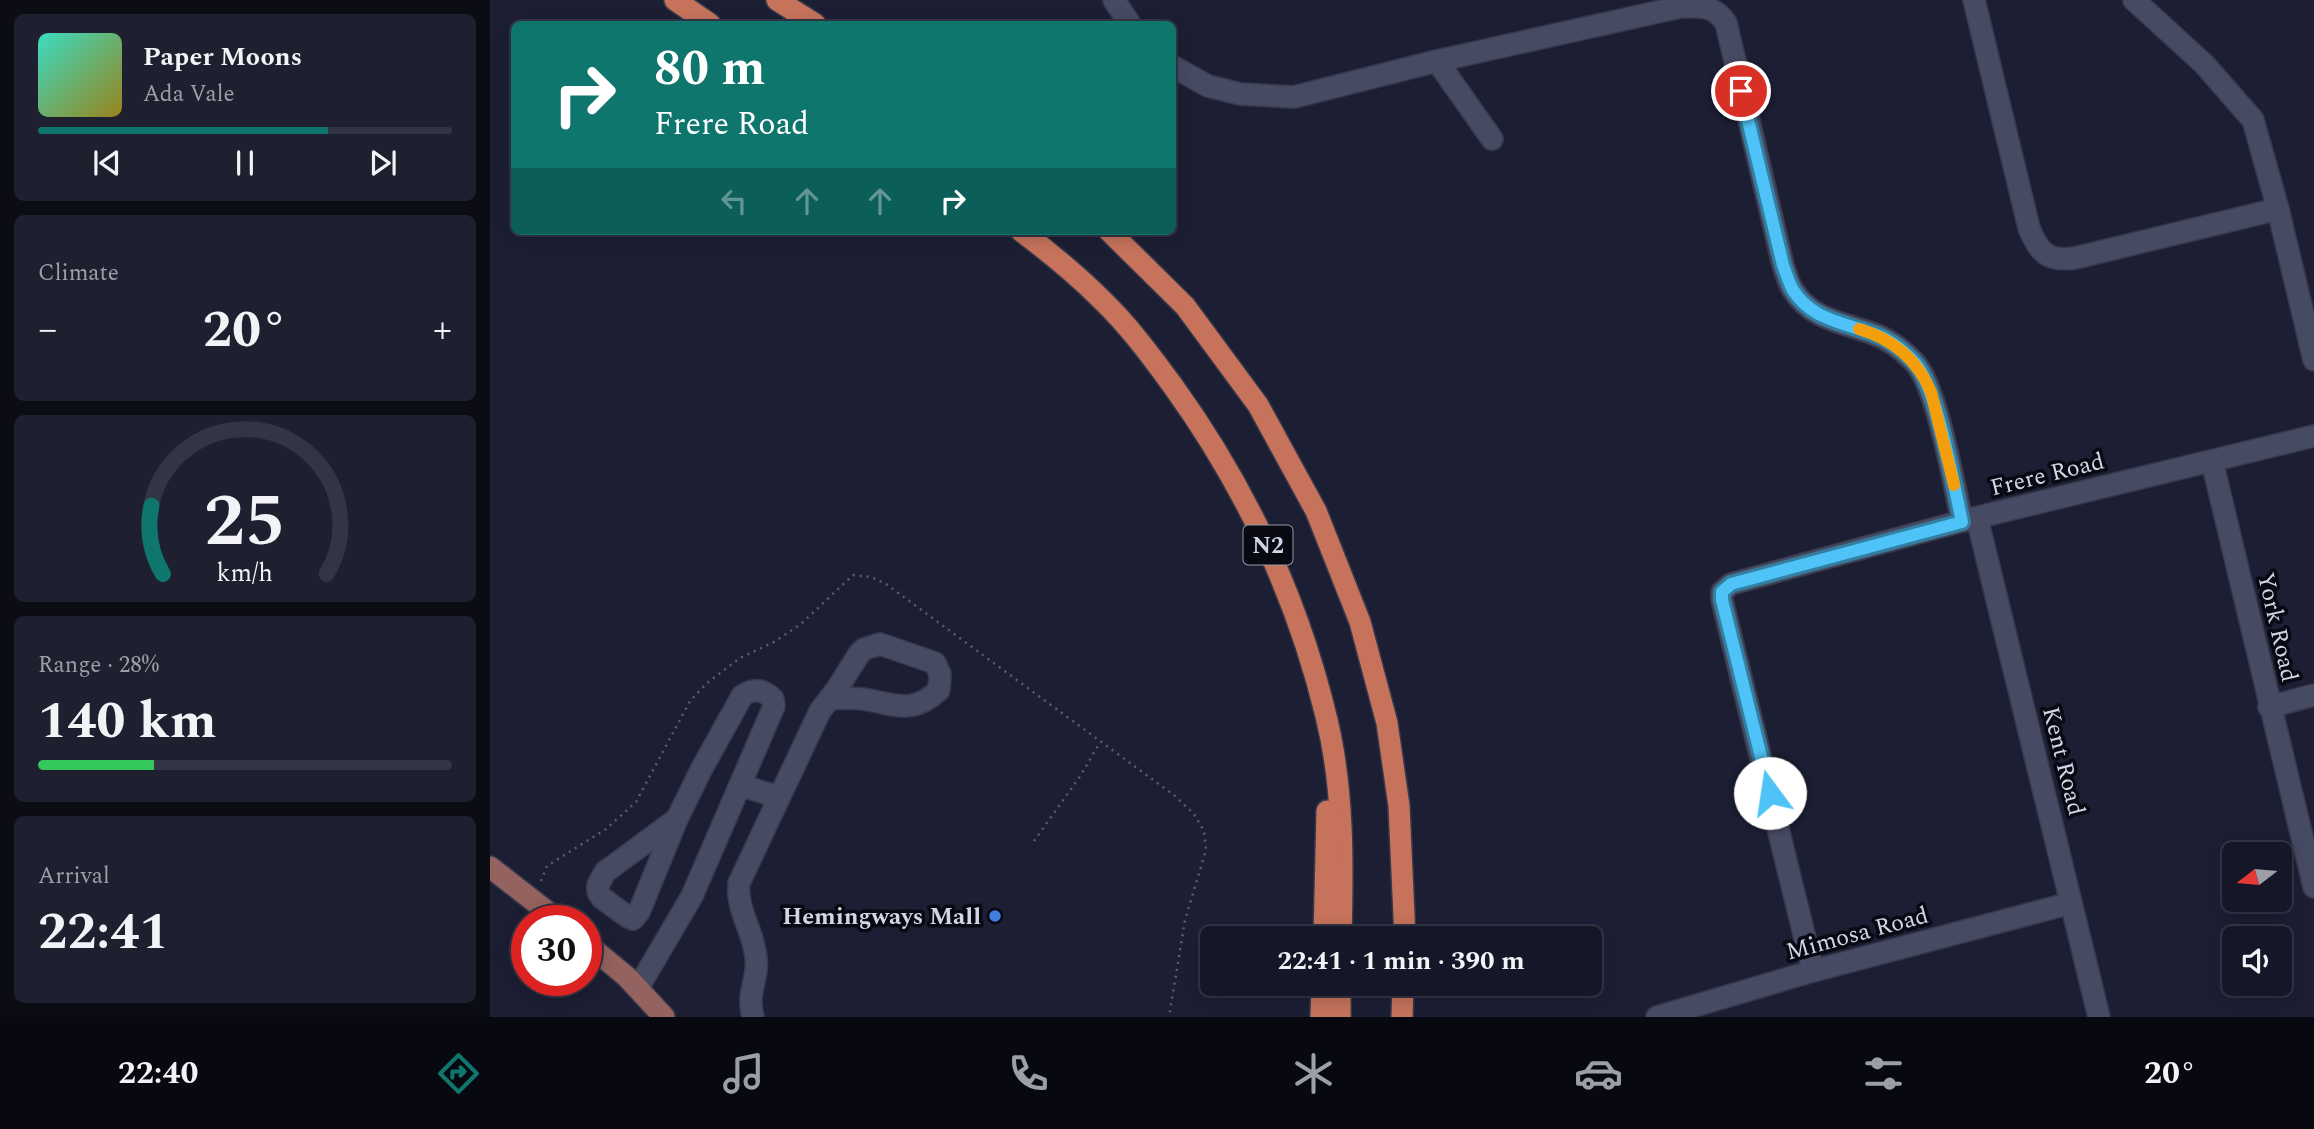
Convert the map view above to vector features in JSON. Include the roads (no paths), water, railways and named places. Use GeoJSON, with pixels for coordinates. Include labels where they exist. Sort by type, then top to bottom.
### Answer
{"type":"FeatureCollection","features":[{"type":"Feature","properties":{"kind":"highway"},"geometry":{"type":"LineString","coordinates":[[675,0],[705,21]]}},
{"type":"Feature","properties":{"kind":"highway"},"geometry":{"type":"LineString","coordinates":[[777,0],[810,21]]}},
{"type":"Feature","properties":{"kind":"highway","name":"N2"},"geometry":{"type":"LineString","coordinates":[[1026,235],[1103,301],[1143,345],[1189,408],[1228,470],[1268,544],[1303,638],[1326,717],[1334,761],[1343,859],[1342,926]]}},
{"type":"Feature","properties":{"kind":"highway","name":"N2"},"geometry":{"type":"LineString","coordinates":[[1113,235],[1185,306],[1258,405],[1316,511],[1360,622],[1387,723],[1399,806],[1404,926]]}},
{"type":"Feature","properties":{"kind":"highway"},"geometry":{"type":"LineString","coordinates":[[1324,926],[1326,717]]}},
{"type":"Feature","properties":{"kind":"highway"},"geometry":{"type":"LineString","coordinates":[[1321,1017],[1322,996]]}},
{"type":"Feature","properties":{"kind":"highway"},"geometry":{"type":"LineString","coordinates":[[1340,996],[1340,1017]]}},
{"type":"Feature","properties":{"kind":"highway"},"geometry":{"type":"LineString","coordinates":[[1402,1017],[1403,996]]}},
{"type":"Feature","properties":{"kind":"main road"},"geometry":{"type":"LineString","coordinates":[[490,867],[538,905]]}},
{"type":"Feature","properties":{"kind":"main road"},"geometry":{"type":"LineString","coordinates":[[602,957],[639,988],[664,1017]]}},
{"type":"Feature","properties":{"kind":"street"},"geometry":{"type":"LineString","coordinates":[[1114,0],[1128,21]]}},
{"type":"Feature","properties":{"kind":"street"},"geometry":{"type":"LineString","coordinates":[[1973,0],[2029,228],[2042,251],[2051,258],[2075,258],[2278,209]]}},
{"type":"Feature","properties":{"kind":"street"},"geometry":{"type":"LineString","coordinates":[[2134,0],[2205,65],[2253,120],[2278,209],[2314,360]]}},
{"type":"Feature","properties":{"kind":"street","name":"Kent Road"},"geometry":{"type":"LineString","coordinates":[[1437,61],[1680,7],[1702,6],[1714,9],[1721,15],[1726,23],[1783,265],[1792,289],[1803,303],[1821,317],[1874,333],[1899,348],[1916,364],[1931,392],[1970,520],[2099,1017]]}},
{"type":"Feature","properties":{"kind":"street"},"geometry":{"type":"LineString","coordinates":[[1176,68],[1219,89],[1240,94],[1294,97],[1437,61],[1492,139]]}},
{"type":"Feature","properties":{"kind":"street","name":"Frere Road"},"geometry":{"type":"LineString","coordinates":[[1813,971],[1722,592],[1731,584],[1970,520],[2314,436]]}},
{"type":"Feature","properties":{"kind":"street","name":"York Road"},"geometry":{"type":"LineString","coordinates":[[2212,461],[2314,887]]}},
{"type":"Feature","properties":{"kind":"street"},"geometry":{"type":"LineString","coordinates":[[752,1017],[750,994],[757,970],[756,956],[740,910],[739,883],[820,711],[859,654],[871,646],[880,644],[921,656],[939,668],[939,690],[907,707],[855,698],[829,699]]}},
{"type":"Feature","properties":{"kind":"street"},"geometry":{"type":"LineString","coordinates":[[639,988],[692,896],[771,716],[773,699],[760,690],[742,696],[677,819],[639,912],[633,919],[628,917],[602,898],[598,892],[600,879],[605,872],[677,819]]}},
{"type":"Feature","properties":{"kind":"street"},"geometry":{"type":"LineString","coordinates":[[2269,707],[2314,695]]}},
{"type":"Feature","properties":{"kind":"street"},"geometry":{"type":"LineString","coordinates":[[740,785],[778,797]]}},
{"type":"Feature","properties":{"kind":"street","name":"Mimosa Road"},"geometry":{"type":"LineString","coordinates":[[1657,1017],[1813,971],[2071,903]]}},
{"type":"Feature","properties":{"kind":"place","name":"Hemingways Mall"},"geometry":{"type":"Point","coordinates":[995,916]}}]}
